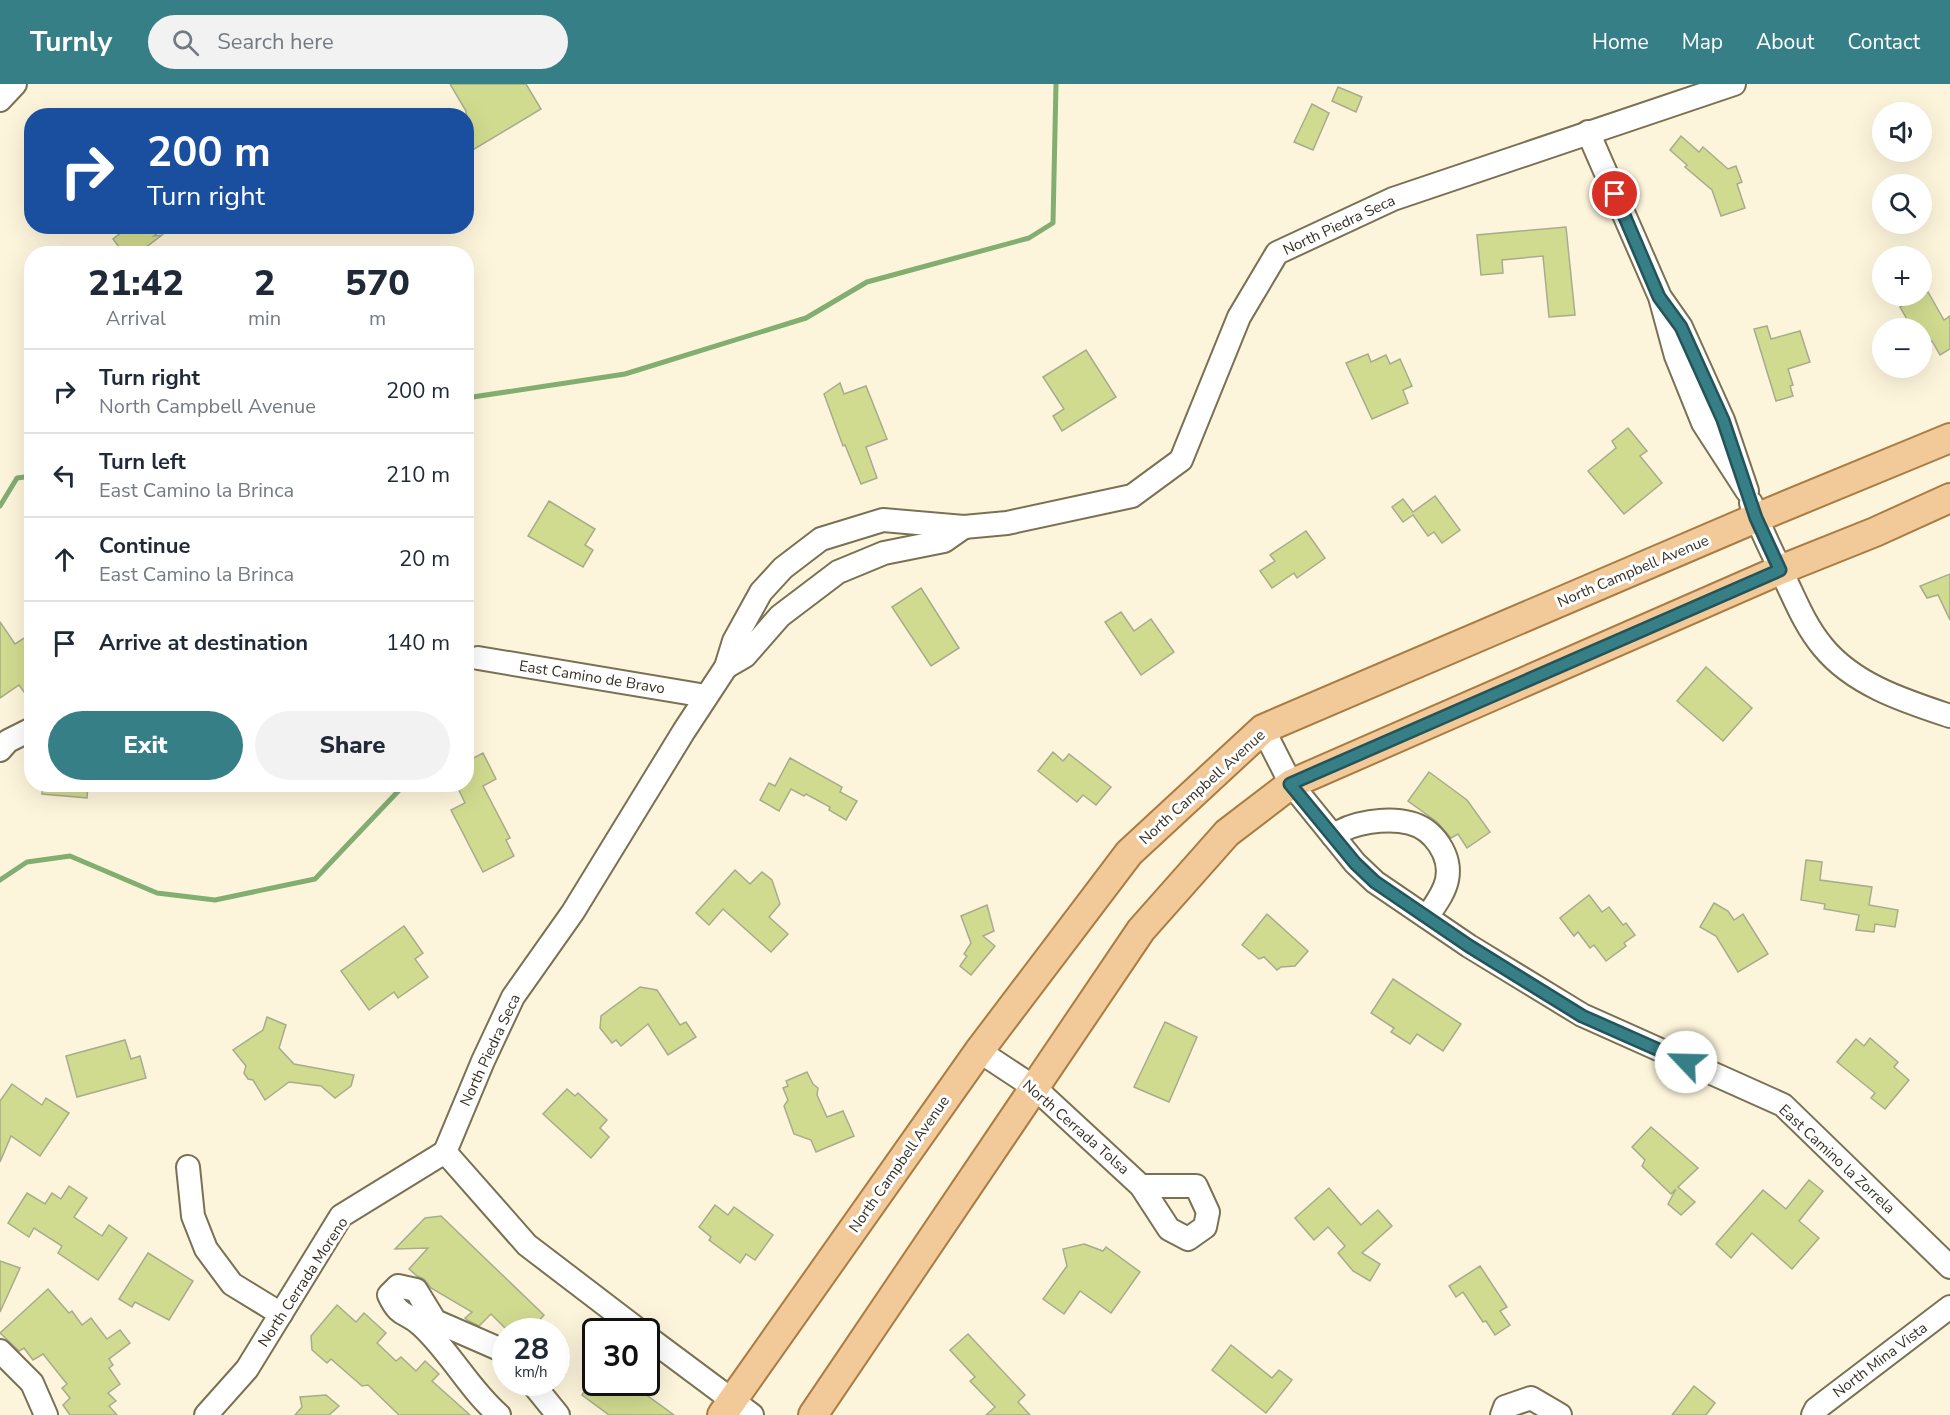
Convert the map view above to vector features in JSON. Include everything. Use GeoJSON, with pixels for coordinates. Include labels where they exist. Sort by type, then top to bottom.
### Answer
{"type":"FeatureCollection","features":[{"type":"Feature","properties":{"kind":"main road","name":"North Campbell Avenue"},"geometry":{"type":"LineString","coordinates":[[735,1410],[979,1051],[1129,853],[1263,729],[1756,518],[1950,438]]}},
{"type":"Feature","properties":{"kind":"main road"},"geometry":{"type":"LineString","coordinates":[[813,1415],[1141,930],[1227,833],[1290,784],[1950,498]]}},
{"type":"Feature","properties":{"kind":"street"},"geometry":{"type":"LineString","coordinates":[[0,100],[15,84]]}},
{"type":"Feature","properties":{"kind":"street","name":"North Piedra Seca"},"geometry":{"type":"LineString","coordinates":[[445,1152],[513,997],[573,912],[726,667],[734,641],[761,592],[783,568],[822,539],[883,520],[964,527],[1008,523],[1132,496],[1181,460],[1239,317],[1277,253],[1393,199],[1734,84]]}},
{"type":"Feature","properties":{"kind":"street"},"geometry":{"type":"LineString","coordinates":[[1588,132],[1659,297],[1676,356],[1703,423],[1747,491],[1756,518],[1807,624],[1822,646],[1836,660],[1871,685],[1950,716]]}},
{"type":"Feature","properties":{"kind":"street","name":"North Piedra Seca"},"geometry":{"type":"LineString","coordinates":[[726,667],[745,656],[780,616],[838,572],[884,553],[944,541],[964,527]]}},
{"type":"Feature","properties":{"kind":"street","name":"East Camino de Bravo"},"geometry":{"type":"LineString","coordinates":[[478,658],[706,696]]}},
{"type":"Feature","properties":{"kind":"street","name":"East Camino la Zorrela"},"geometry":{"type":"LineString","coordinates":[[1263,729],[1290,784],[1355,863],[1375,882],[1469,946],[1582,1016],[1783,1105],[1950,1267]]}},
{"type":"Feature","properties":{"kind":"street"},"geometry":{"type":"LineString","coordinates":[[0,750],[9,741],[24,733]]}},
{"type":"Feature","properties":{"kind":"street"},"geometry":{"type":"LineString","coordinates":[[1333,836],[1342,829],[1354,825],[1396,821],[1411,823],[1431,835],[1441,847],[1448,864],[1447,880],[1442,893],[1427,917]]}},
{"type":"Feature","properties":{"kind":"street","name":"North Cerrada Tolsa"},"geometry":{"type":"LineString","coordinates":[[979,1051],[1035,1088],[1141,1186]]}},
{"type":"Feature","properties":{"kind":"street"},"geometry":{"type":"LineString","coordinates":[[445,1152],[527,1245],[622,1318]]}},
{"type":"Feature","properties":{"kind":"street","name":"North Cerrada Moreno"},"geometry":{"type":"LineString","coordinates":[[206,1415],[247,1370],[341,1216],[445,1152]]}},
{"type":"Feature","properties":{"kind":"street"},"geometry":{"type":"LineString","coordinates":[[188,1167],[193,1216],[206,1249],[232,1284],[281,1314]]}},
{"type":"Feature","properties":{"kind":"street"},"geometry":{"type":"LineString","coordinates":[[492,1346],[435,1322],[416,1290],[398,1286],[389,1295],[396,1310],[420,1323],[451,1357],[479,1396],[499,1415]]}},
{"type":"Feature","properties":{"kind":"street","name":"North Mina Vista"},"geometry":{"type":"LineString","coordinates":[[1813,1415],[1816,1409],[1950,1307]]}},
{"type":"Feature","properties":{"kind":"street"},"geometry":{"type":"LineString","coordinates":[[660,1348],[735,1410]]}},
{"type":"Feature","properties":{"kind":"street"},"geometry":{"type":"LineString","coordinates":[[0,1351],[32,1383],[46,1415]]}},
{"type":"Feature","properties":{"kind":"street","name":"North Cerrada Moreno"},"geometry":{"type":"LineString","coordinates":[[227,1415],[234,1386]]}},
{"type":"Feature","properties":{"kind":"street"},"geometry":{"type":"LineString","coordinates":[[543,1396],[558,1415]]}},
{"type":"Feature","properties":{"kind":"street"},"geometry":{"type":"LineString","coordinates":[[1502,1415],[1505,1407],[1531,1398],[1560,1415]]}},
{"type":"Feature","properties":{"kind":"building"},"geometry":{"type":"Polygon","coordinates":[[[450,84],[526,84],[541,109],[474,149],[474,108],[464,108],[450,84]]]}},
{"type":"Feature","properties":{"kind":"building"},"geometry":{"type":"Polygon","coordinates":[[[1338,87],[1362,97],[1356,112],[1332,101],[1338,87]]]}},
{"type":"Feature","properties":{"kind":"building"},"geometry":{"type":"Polygon","coordinates":[[[1312,104],[1329,113],[1313,150],[1294,142],[1312,104]]]}},
{"type":"Feature","properties":{"kind":"building"},"geometry":{"type":"Polygon","coordinates":[[[1681,136],[1699,152],[1703,147],[1728,169],[1736,166],[1742,182],[1737,184],[1745,208],[1721,216],[1712,190],[1685,167],[1687,165],[1670,150],[1681,136]]]}},
{"type":"Feature","properties":{"kind":"building"},"geometry":{"type":"Polygon","coordinates":[[[1566,227],[1575,315],[1549,317],[1543,256],[1502,260],[1503,273],[1481,275],[1477,235],[1566,227]]]}},
{"type":"Feature","properties":{"kind":"building"},"geometry":{"type":"Polygon","coordinates":[[[120,234],[162,235],[148,246],[118,246],[113,239],[120,234]]]}},
{"type":"Feature","properties":{"kind":"building"},"geometry":{"type":"Polygon","coordinates":[[[1932,299],[1944,320],[1950,316],[1950,349],[1940,355],[1932,341],[1932,318],[1906,318],[1900,307],[1932,306],[1932,299]]]}},
{"type":"Feature","properties":{"kind":"building"},"geometry":{"type":"Polygon","coordinates":[[[1767,326],[1771,339],[1800,331],[1810,362],[1788,369],[1793,385],[1790,386],[1793,396],[1776,401],[1754,329],[1767,326]]]}},
{"type":"Feature","properties":{"kind":"building"},"geometry":{"type":"Polygon","coordinates":[[[1086,350],[1116,397],[1062,431],[1053,416],[1064,409],[1043,377],[1086,350]]]}},
{"type":"Feature","properties":{"kind":"building"},"geometry":{"type":"Polygon","coordinates":[[[1368,354],[1371,362],[1386,355],[1390,364],[1400,359],[1412,386],[1403,390],[1408,403],[1372,419],[1346,363],[1368,354]]]}},
{"type":"Feature","properties":{"kind":"building"},"geometry":{"type":"Polygon","coordinates":[[[840,383],[844,394],[866,386],[887,439],[866,447],[877,478],[861,484],[845,445],[843,446],[824,394],[840,383]]]}},
{"type":"Feature","properties":{"kind":"building"},"geometry":{"type":"Polygon","coordinates":[[[1628,428],[1647,451],[1640,456],[1662,483],[1624,514],[1588,471],[1616,448],[1612,441],[1628,428]]]}},
{"type":"Feature","properties":{"kind":"building"},"geometry":{"type":"Polygon","coordinates":[[[1435,496],[1460,530],[1442,543],[1434,532],[1428,536],[1413,515],[1403,522],[1392,507],[1403,499],[1413,512],[1435,496]]]}},
{"type":"Feature","properties":{"kind":"building"},"geometry":{"type":"Polygon","coordinates":[[[549,501],[595,529],[585,545],[593,550],[583,567],[528,536],[549,501]]]}},
{"type":"Feature","properties":{"kind":"building"},"geometry":{"type":"Polygon","coordinates":[[[1306,531],[1325,558],[1297,578],[1294,573],[1272,588],[1260,571],[1275,561],[1270,555],[1306,531]]]}},
{"type":"Feature","properties":{"kind":"building"},"geometry":{"type":"Polygon","coordinates":[[[1950,574],[1950,620],[1938,595],[1927,598],[1920,586],[1950,574]]]}},
{"type":"Feature","properties":{"kind":"building"},"geometry":{"type":"Polygon","coordinates":[[[921,588],[959,648],[931,666],[892,607],[921,588]]]}},
{"type":"Feature","properties":{"kind":"building"},"geometry":{"type":"Polygon","coordinates":[[[1121,612],[1134,631],[1151,619],[1174,652],[1141,675],[1105,622],[1121,612]]]}},
{"type":"Feature","properties":{"kind":"building"},"geometry":{"type":"Polygon","coordinates":[[[0,622],[15,644],[24,638],[24,692],[19,685],[0,698],[0,622]]]}},
{"type":"Feature","properties":{"kind":"building"},"geometry":{"type":"Polygon","coordinates":[[[1706,667],[1752,708],[1723,741],[1677,701],[1706,667]]]}},
{"type":"Feature","properties":{"kind":"building"},"geometry":{"type":"Polygon","coordinates":[[[1053,752],[1063,761],[1069,754],[1111,787],[1096,805],[1083,795],[1077,802],[1038,771],[1053,752]]]}},
{"type":"Feature","properties":{"kind":"building"},"geometry":{"type":"Polygon","coordinates":[[[483,753],[496,779],[483,786],[510,838],[506,840],[514,856],[483,872],[451,810],[465,803],[460,792],[474,792],[474,758],[483,753]]]}},
{"type":"Feature","properties":{"kind":"building"},"geometry":{"type":"Polygon","coordinates":[[[790,758],[842,787],[840,792],[857,801],[846,820],[829,810],[830,807],[791,789],[779,811],[760,800],[769,783],[775,786],[790,758]]]}},
{"type":"Feature","properties":{"kind":"building"},"geometry":{"type":"Polygon","coordinates":[[[1429,772],[1467,800],[1490,832],[1467,848],[1458,834],[1451,838],[1437,822],[1408,801],[1429,772]]]}},
{"type":"Feature","properties":{"kind":"building"},"geometry":{"type":"Polygon","coordinates":[[[42,792],[87,792],[87,798],[42,794],[42,792]]]}},
{"type":"Feature","properties":{"kind":"building"},"geometry":{"type":"Polygon","coordinates":[[[1806,860],[1822,862],[1820,880],[1872,887],[1869,905],[1898,910],[1895,927],[1875,924],[1874,932],[1856,930],[1859,915],[1824,909],[1825,904],[1801,900],[1806,860]]]}},
{"type":"Feature","properties":{"kind":"building"},"geometry":{"type":"Polygon","coordinates":[[[735,870],[750,884],[762,872],[772,880],[780,904],[769,917],[788,934],[771,952],[723,909],[709,925],[696,913],[735,870]]]}},
{"type":"Feature","properties":{"kind":"building"},"geometry":{"type":"Polygon","coordinates":[[[1589,895],[1602,912],[1609,907],[1623,925],[1626,923],[1635,935],[1624,943],[1626,946],[1606,961],[1594,945],[1590,948],[1578,932],[1574,936],[1560,918],[1589,895]]]}},
{"type":"Feature","properties":{"kind":"building"},"geometry":{"type":"Polygon","coordinates":[[[1714,903],[1728,911],[1734,920],[1743,914],[1768,954],[1738,972],[1716,936],[1700,927],[1714,903]]]}},
{"type":"Feature","properties":{"kind":"building"},"geometry":{"type":"Polygon","coordinates":[[[987,905],[994,931],[983,936],[995,946],[971,975],[960,966],[967,956],[964,954],[971,943],[961,916],[987,905]]]}},
{"type":"Feature","properties":{"kind":"building"},"geometry":{"type":"Polygon","coordinates":[[[1267,914],[1308,951],[1295,966],[1281,967],[1277,970],[1264,957],[1259,959],[1242,945],[1267,914]]]}},
{"type":"Feature","properties":{"kind":"building"},"geometry":{"type":"Polygon","coordinates":[[[404,926],[423,953],[415,959],[428,977],[398,998],[394,992],[369,1010],[341,971],[404,926]]]}},
{"type":"Feature","properties":{"kind":"building"},"geometry":{"type":"Polygon","coordinates":[[[1393,979],[1461,1024],[1443,1051],[1417,1034],[1410,1044],[1391,1032],[1394,1028],[1371,1013],[1393,979]]]}},
{"type":"Feature","properties":{"kind":"building"},"geometry":{"type":"Polygon","coordinates":[[[640,987],[657,990],[680,1025],[686,1022],[696,1037],[668,1055],[648,1024],[621,1046],[616,1040],[612,1043],[600,1028],[601,1016],[640,987]]]}},
{"type":"Feature","properties":{"kind":"building"},"geometry":{"type":"Polygon","coordinates":[[[267,1017],[286,1025],[279,1048],[294,1064],[354,1075],[351,1086],[335,1098],[321,1086],[289,1082],[265,1100],[253,1080],[248,1079],[244,1073],[246,1066],[233,1050],[263,1030],[267,1017]]]}},
{"type":"Feature","properties":{"kind":"building"},"geometry":{"type":"Polygon","coordinates":[[[1165,1022],[1197,1037],[1169,1102],[1134,1087],[1165,1022]]]}},
{"type":"Feature","properties":{"kind":"building"},"geometry":{"type":"Polygon","coordinates":[[[1870,1038],[1898,1062],[1894,1067],[1909,1080],[1885,1109],[1871,1098],[1875,1093],[1837,1062],[1856,1039],[1864,1046],[1870,1038]]]}},
{"type":"Feature","properties":{"kind":"building"},"geometry":{"type":"Polygon","coordinates":[[[125,1040],[131,1059],[140,1056],[146,1078],[77,1097],[66,1056],[125,1040]]]}},
{"type":"Feature","properties":{"kind":"building"},"geometry":{"type":"Polygon","coordinates":[[[807,1072],[813,1084],[818,1088],[817,1095],[827,1117],[843,1111],[854,1136],[816,1152],[811,1140],[794,1134],[784,1106],[788,1100],[783,1088],[788,1086],[786,1081],[807,1072]]]}},
{"type":"Feature","properties":{"kind":"building"},"geometry":{"type":"Polygon","coordinates":[[[12,1084],[42,1105],[46,1098],[69,1113],[40,1156],[11,1136],[0,1162],[0,1101],[12,1084]]]}},
{"type":"Feature","properties":{"kind":"building"},"geometry":{"type":"Polygon","coordinates":[[[567,1089],[575,1096],[578,1093],[607,1120],[600,1128],[609,1137],[591,1158],[543,1114],[567,1089]]]}},
{"type":"Feature","properties":{"kind":"building"},"geometry":{"type":"Polygon","coordinates":[[[1651,1127],[1698,1168],[1678,1187],[1695,1202],[1681,1215],[1668,1204],[1676,1189],[1671,1194],[1642,1166],[1645,1160],[1632,1147],[1651,1127]]]}},
{"type":"Feature","properties":{"kind":"building"},"geometry":{"type":"Polygon","coordinates":[[[1809,1180],[1823,1191],[1799,1221],[1819,1238],[1792,1269],[1752,1233],[1731,1258],[1716,1244],[1763,1190],[1786,1209],[1809,1180]]]}},
{"type":"Feature","properties":{"kind":"building"},"geometry":{"type":"Polygon","coordinates":[[[69,1186],[87,1198],[74,1217],[102,1236],[109,1225],[127,1238],[98,1280],[58,1253],[62,1246],[34,1228],[29,1237],[8,1223],[27,1193],[45,1204],[52,1193],[61,1199],[69,1186]]]}},
{"type":"Feature","properties":{"kind":"building"},"geometry":{"type":"Polygon","coordinates":[[[1329,1188],[1361,1225],[1378,1210],[1392,1226],[1362,1253],[1380,1264],[1370,1281],[1353,1271],[1338,1253],[1345,1246],[1328,1227],[1314,1240],[1295,1218],[1329,1188]]]}},
{"type":"Feature","properties":{"kind":"building"},"geometry":{"type":"Polygon","coordinates":[[[715,1205],[728,1215],[734,1207],[773,1235],[755,1260],[746,1254],[740,1263],[709,1240],[711,1237],[699,1227],[715,1205]]]}},
{"type":"Feature","properties":{"kind":"building"},"geometry":{"type":"Polygon","coordinates":[[[441,1216],[544,1315],[541,1318],[495,1318],[491,1314],[479,1326],[467,1320],[465,1318],[472,1312],[431,1288],[424,1279],[409,1269],[428,1248],[395,1249],[425,1218],[441,1216]]]}},
{"type":"Feature","properties":{"kind":"building"},"geometry":{"type":"Polygon","coordinates":[[[1084,1244],[1103,1251],[1106,1247],[1140,1272],[1111,1313],[1080,1291],[1064,1314],[1043,1299],[1067,1266],[1063,1249],[1084,1244]]]}},
{"type":"Feature","properties":{"kind":"building"},"geometry":{"type":"Polygon","coordinates":[[[148,1253],[193,1281],[169,1320],[135,1302],[132,1307],[119,1299],[148,1253]]]}},
{"type":"Feature","properties":{"kind":"building"},"geometry":{"type":"Polygon","coordinates":[[[0,1261],[20,1268],[0,1312],[0,1261]]]}},
{"type":"Feature","properties":{"kind":"building"},"geometry":{"type":"Polygon","coordinates":[[[1480,1266],[1507,1307],[1500,1311],[1510,1325],[1495,1335],[1486,1321],[1483,1322],[1463,1292],[1456,1297],[1449,1286],[1480,1266]]]}},
{"type":"Feature","properties":{"kind":"building"},"geometry":{"type":"Polygon","coordinates":[[[48,1289],[69,1313],[72,1311],[82,1325],[91,1318],[107,1339],[120,1330],[130,1343],[109,1359],[113,1365],[109,1368],[120,1384],[108,1393],[116,1401],[109,1406],[117,1415],[70,1415],[63,1405],[70,1398],[62,1388],[67,1384],[43,1354],[33,1360],[24,1348],[19,1351],[0,1333],[48,1289]]]}},
{"type":"Feature","properties":{"kind":"building"},"geometry":{"type":"Polygon","coordinates":[[[337,1305],[356,1322],[364,1313],[386,1333],[377,1343],[396,1361],[401,1357],[416,1371],[425,1361],[439,1374],[432,1381],[470,1415],[399,1415],[368,1385],[362,1386],[331,1359],[327,1363],[312,1350],[311,1336],[337,1305]]]}},
{"type":"Feature","properties":{"kind":"building"},"geometry":{"type":"Polygon","coordinates":[[[968,1334],[1025,1395],[1018,1402],[1030,1415],[986,1415],[995,1407],[970,1381],[975,1377],[950,1350],[968,1334]]]}},
{"type":"Feature","properties":{"kind":"building"},"geometry":{"type":"Polygon","coordinates":[[[1231,1345],[1272,1378],[1279,1370],[1292,1380],[1266,1413],[1212,1370],[1231,1345]]]}},
{"type":"Feature","properties":{"kind":"building"},"geometry":{"type":"Polygon","coordinates":[[[1694,1386],[1715,1403],[1706,1415],[1672,1415],[1694,1386]]]}},
{"type":"Feature","properties":{"kind":"building"},"geometry":{"type":"Polygon","coordinates":[[[326,1395],[339,1406],[329,1415],[295,1415],[302,1407],[300,1397],[326,1395]]]}},
{"type":"Feature","properties":{"kind":"building"},"geometry":{"type":"Polygon","coordinates":[[[583,1396],[648,1396],[674,1415],[609,1415],[583,1396]]]}},
{"type":"Feature","properties":{"kind":"waterway"},"geometry":{"type":"LineString","coordinates":[[474,397],[625,374],[806,318],[867,282],[1029,238],[1053,223],[1056,84]]}},
{"type":"Feature","properties":{"kind":"waterway"},"geometry":{"type":"LineString","coordinates":[[0,506],[17,478],[24,477]]}},
{"type":"Feature","properties":{"kind":"waterway"},"geometry":{"type":"LineString","coordinates":[[0,880],[27,862],[70,856],[157,893],[215,900],[315,879],[397,792]]}},
{"type":"Feature","properties":{"kind":"route"},"geometry":{"type":"LineString","coordinates":[[1615,194],[1659,297],[1681,327],[1723,420],[1756,518],[1780,570],[1290,784],[1355,863],[1375,882],[1469,946],[1582,1016],[1686,1062]]}}]}
